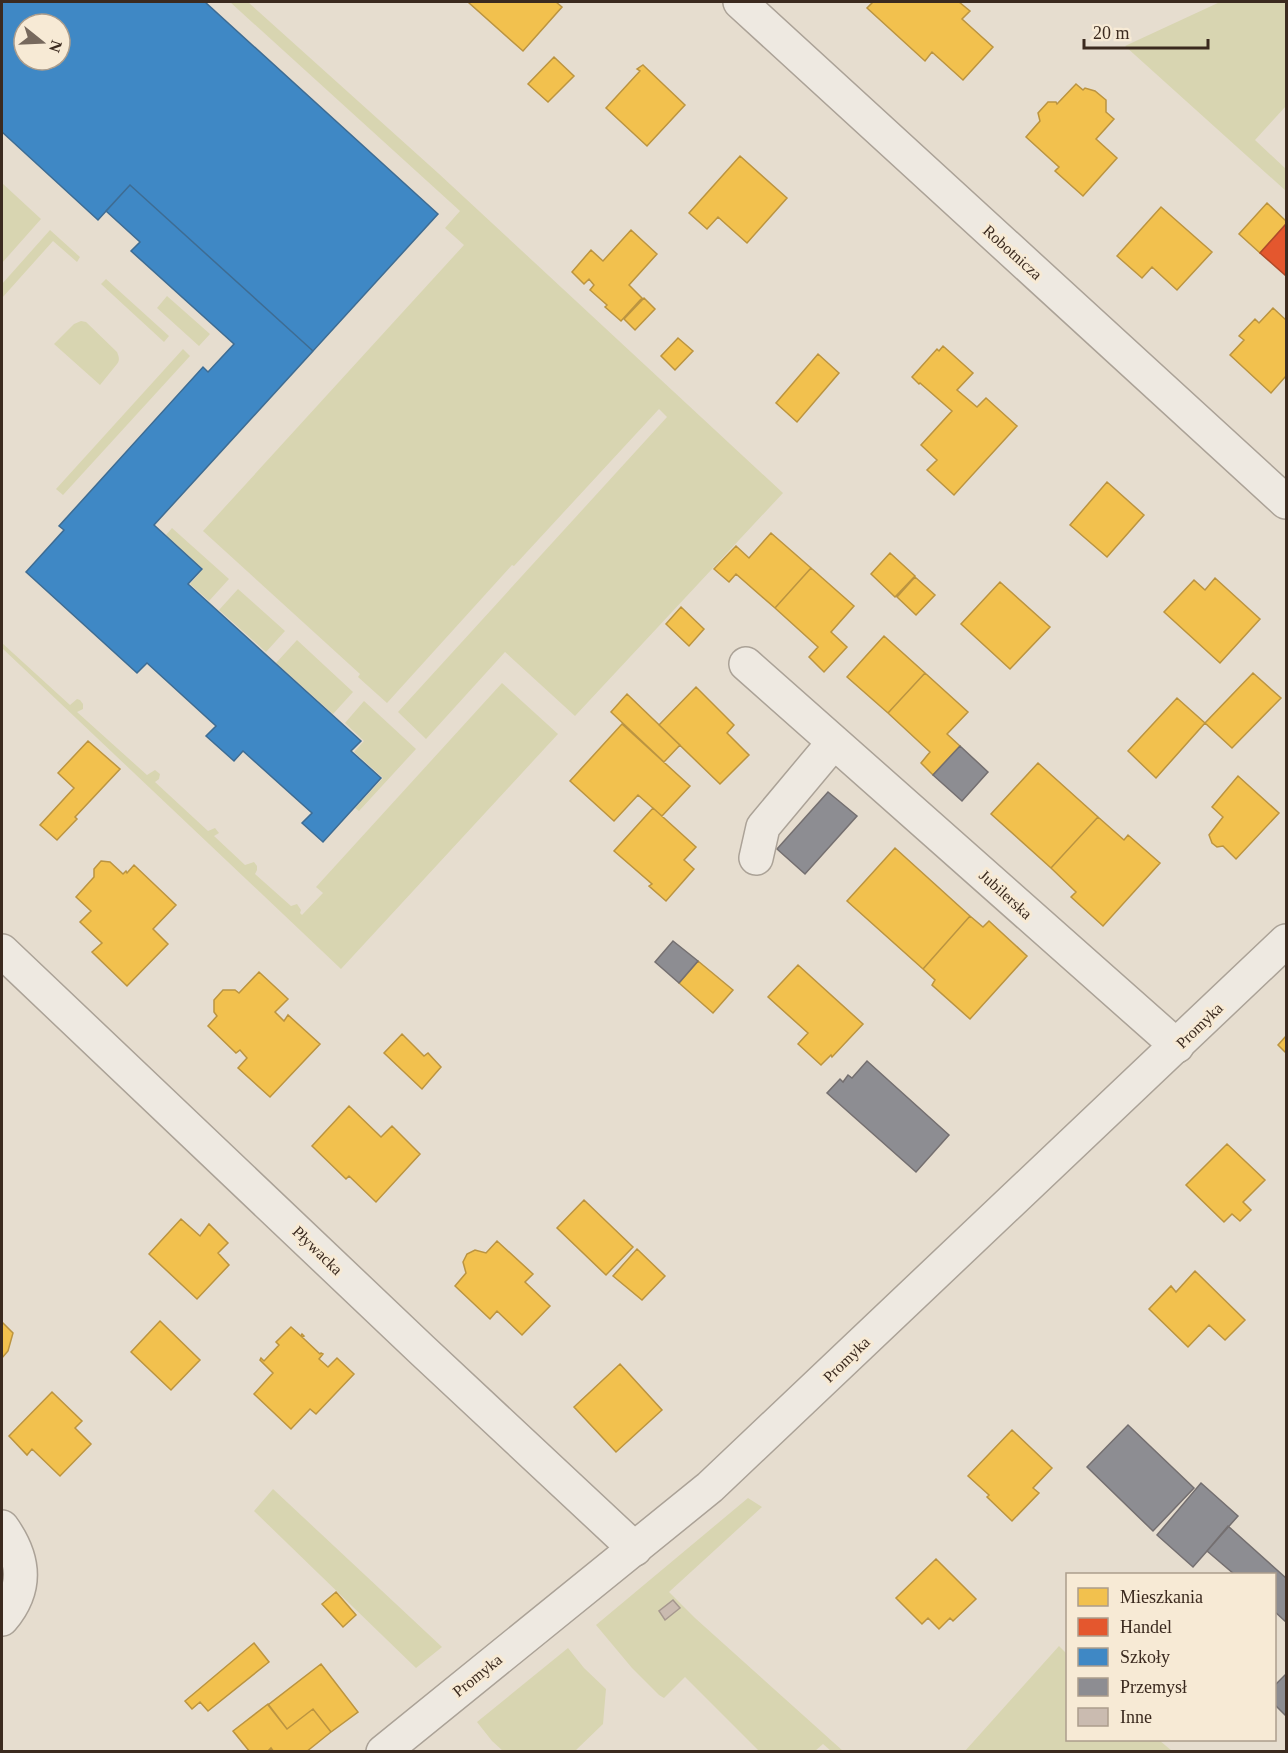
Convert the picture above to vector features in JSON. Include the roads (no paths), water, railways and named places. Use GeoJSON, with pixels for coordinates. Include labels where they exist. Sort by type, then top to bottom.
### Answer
{"type":"FeatureCollection","features":[{"type":"Feature","properties":{"kind":"street","name":"Robotnicza"},"geometry":{"type":"LineString","coordinates":[[740,2],[1287,502]]}},
{"type":"Feature","properties":{"kind":"street","name":"Jubilerska"},"geometry":{"type":"LineString","coordinates":[[746,664],[1177,1046]]}},
{"type":"Feature","properties":{"kind":"street"},"geometry":{"type":"LineString","coordinates":[[756,858],[763,827],[834,742]]}},
{"type":"Feature","properties":{"kind":"street","name":"Promyka"},"geometry":{"type":"LineString","coordinates":[[383,1752],[710,1487],[1287,941]]}},
{"type":"Feature","properties":{"kind":"street","name":"Pływacka"},"geometry":{"type":"LineString","coordinates":[[2,951],[635,1549]]}},
{"type":"Feature","properties":{"kind":"street"},"geometry":{"type":"LineString","coordinates":[[2,1527],[11,1540],[19,1560],[20,1585],[13,1606],[2,1619]]}}]}
